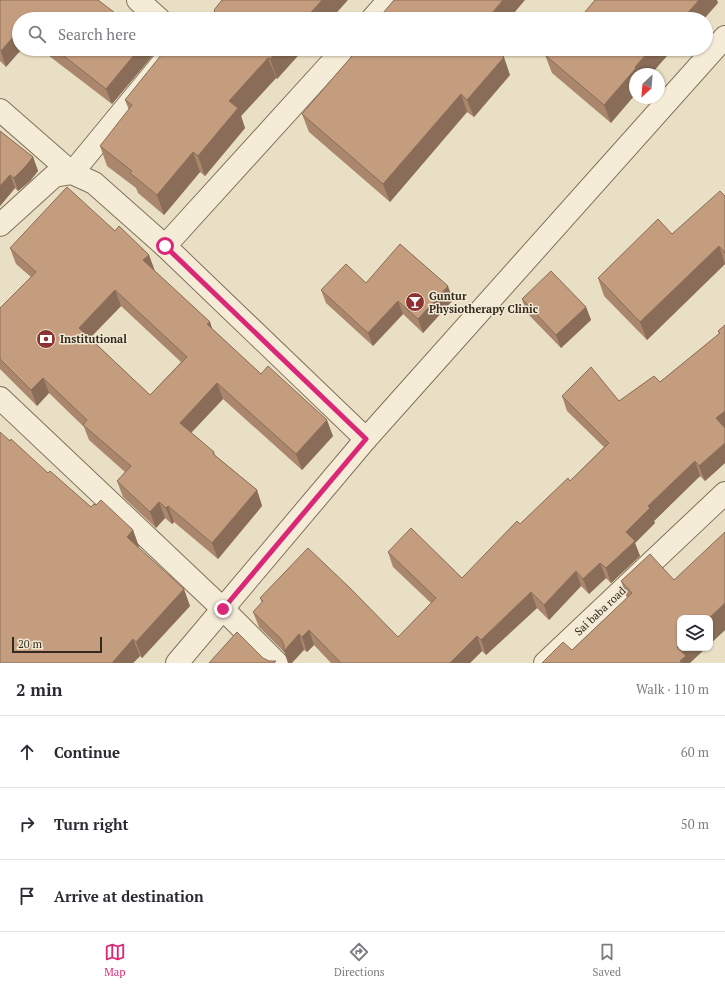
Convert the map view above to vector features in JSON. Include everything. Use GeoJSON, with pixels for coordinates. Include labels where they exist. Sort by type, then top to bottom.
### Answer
{"type":"FeatureCollection","features":[{"type":"Feature","properties":{"kind":"street"},"geometry":{"type":"LineString","coordinates":[[138,0],[151,12]]}},
{"type":"Feature","properties":{"kind":"street"},"geometry":{"type":"LineString","coordinates":[[378,12],[389,0]]}},
{"type":"Feature","properties":{"kind":"street"},"geometry":{"type":"LineString","coordinates":[[713,50],[725,37]]}},
{"type":"Feature","properties":{"kind":"street"},"geometry":{"type":"LineString","coordinates":[[0,225],[54,176],[72,173],[168,56]]}},
{"type":"Feature","properties":{"kind":"street"},"geometry":{"type":"LineString","coordinates":[[165,246],[338,56]]}},
{"type":"Feature","properties":{"kind":"street"},"geometry":{"type":"LineString","coordinates":[[177,663],[366,439],[708,56]]}},
{"type":"Feature","properties":{"kind":"street"},"geometry":{"type":"LineString","coordinates":[[0,110],[72,173],[94,183],[165,246],[366,439]]}},
{"type":"Feature","properties":{"kind":"street"},"geometry":{"type":"LineString","coordinates":[[0,398],[223,609],[277,663]]}},
{"type":"Feature","properties":{"kind":"street","name":"Sai baba road"},"geometry":{"type":"LineString","coordinates":[[545,663],[725,493]]}},
{"type":"Feature","properties":{"kind":"building"},"geometry":{"type":"Polygon","coordinates":[[[0,0],[98,0],[114,12],[12,12],[12,38],[1,51],[0,0]]]}},
{"type":"Feature","properties":{"kind":"building"},"geometry":{"type":"Polygon","coordinates":[[[222,0],[322,0],[311,12],[214,12],[214,10],[222,0]]]}},
{"type":"Feature","properties":{"kind":"building"},"geometry":{"type":"Polygon","coordinates":[[[394,0],[503,0],[493,12],[384,12],[394,0]]]}},
{"type":"Feature","properties":{"kind":"building"},"geometry":{"type":"Polygon","coordinates":[[[595,0],[699,0],[688,12],[585,12],[595,0]]]}},
{"type":"Feature","properties":{"kind":"building"},"geometry":{"type":"Polygon","coordinates":[[[64,56],[133,56],[106,89],[64,56]]]}},
{"type":"Feature","properties":{"kind":"building"},"geometry":{"type":"Polygon","coordinates":[[[160,56],[273,56],[270,59],[268,58],[229,101],[238,108],[198,156],[193,152],[157,195],[130,173],[132,171],[100,146],[132,105],[125,100],[160,56]]]}},
{"type":"Feature","properties":{"kind":"building"},"geometry":{"type":"Polygon","coordinates":[[[352,56],[504,57],[467,100],[461,94],[383,184],[302,114],[352,56]]]}},
{"type":"Feature","properties":{"kind":"building"},"geometry":{"type":"Polygon","coordinates":[[[546,56],[645,56],[635,67],[636,68],[629,68],[629,76],[604,105],[546,56]]]}},
{"type":"Feature","properties":{"kind":"building"},"geometry":{"type":"Polygon","coordinates":[[[0,131],[33,157],[14,178],[10,175],[0,186],[0,131]]]}},
{"type":"Feature","properties":{"kind":"building"},"geometry":{"type":"Polygon","coordinates":[[[67,187],[115,231],[119,226],[149,255],[143,260],[210,322],[207,324],[261,374],[268,366],[327,420],[296,454],[217,383],[180,423],[214,452],[213,454],[257,490],[212,543],[168,506],[166,508],[159,502],[150,512],[117,481],[131,466],[83,425],[87,420],[43,378],[31,390],[0,359],[0,308],[36,272],[10,248],[67,187]],[[115,290],[79,328],[150,395],[187,357],[115,290]]]}},
{"type":"Feature","properties":{"kind":"building"},"geometry":{"type":"Polygon","coordinates":[[[720,191],[725,196],[725,253],[719,246],[640,322],[598,278],[658,219],[672,234],[720,191]]]}},
{"type":"Feature","properties":{"kind":"building"},"geometry":{"type":"Polygon","coordinates":[[[400,244],[448,286],[418,319],[398,301],[368,333],[321,290],[346,264],[366,283],[400,244]]]}},
{"type":"Feature","properties":{"kind":"building"},"geometry":{"type":"Polygon","coordinates":[[[551,271],[586,307],[556,335],[522,299],[551,271]]]}},
{"type":"Feature","properties":{"kind":"building"},"geometry":{"type":"Polygon","coordinates":[[[725,325],[725,411],[716,418],[725,428],[725,443],[699,466],[695,461],[648,506],[650,508],[626,532],[635,541],[606,568],[600,563],[583,579],[576,571],[544,605],[531,592],[481,640],[477,636],[450,663],[341,663],[309,630],[302,637],[299,634],[284,651],[284,645],[281,639],[253,612],[263,601],[260,598],[308,548],[398,637],[436,598],[388,552],[411,528],[462,578],[517,521],[520,524],[568,478],[570,481],[609,443],[562,396],[591,367],[619,401],[654,376],[660,382],[720,333],[718,331],[725,325]]]}},
{"type":"Feature","properties":{"kind":"building"},"geometry":{"type":"Polygon","coordinates":[[[0,432],[10,441],[11,439],[48,473],[50,471],[91,507],[94,504],[96,505],[101,500],[133,530],[127,537],[184,589],[136,642],[133,639],[112,663],[0,663],[0,432]]]}},
{"type":"Feature","properties":{"kind":"building"},"geometry":{"type":"Polygon","coordinates":[[[725,532],[725,603],[712,615],[677,615],[677,651],[681,651],[686,656],[680,661],[682,663],[542,663],[563,642],[572,650],[632,593],[621,581],[650,554],[674,580],[725,532]]]}},
{"type":"Feature","properties":{"kind":"building"},"geometry":{"type":"Polygon","coordinates":[[[237,632],[263,658],[269,661],[276,661],[274,663],[209,663],[237,632]]]}},
{"type":"Feature","properties":{"kind":"place","name":"Guntur Physiotherapy Clinic"},"geometry":{"type":"Point","coordinates":[415,302]}},
{"type":"Feature","properties":{"kind":"place","name":"Institutional"},"geometry":{"type":"Point","coordinates":[46,339]}},
{"type":"Feature","properties":{"kind":"route"},"geometry":{"type":"LineString","coordinates":[[165,246],[366,439],[223,609]]}}]}
